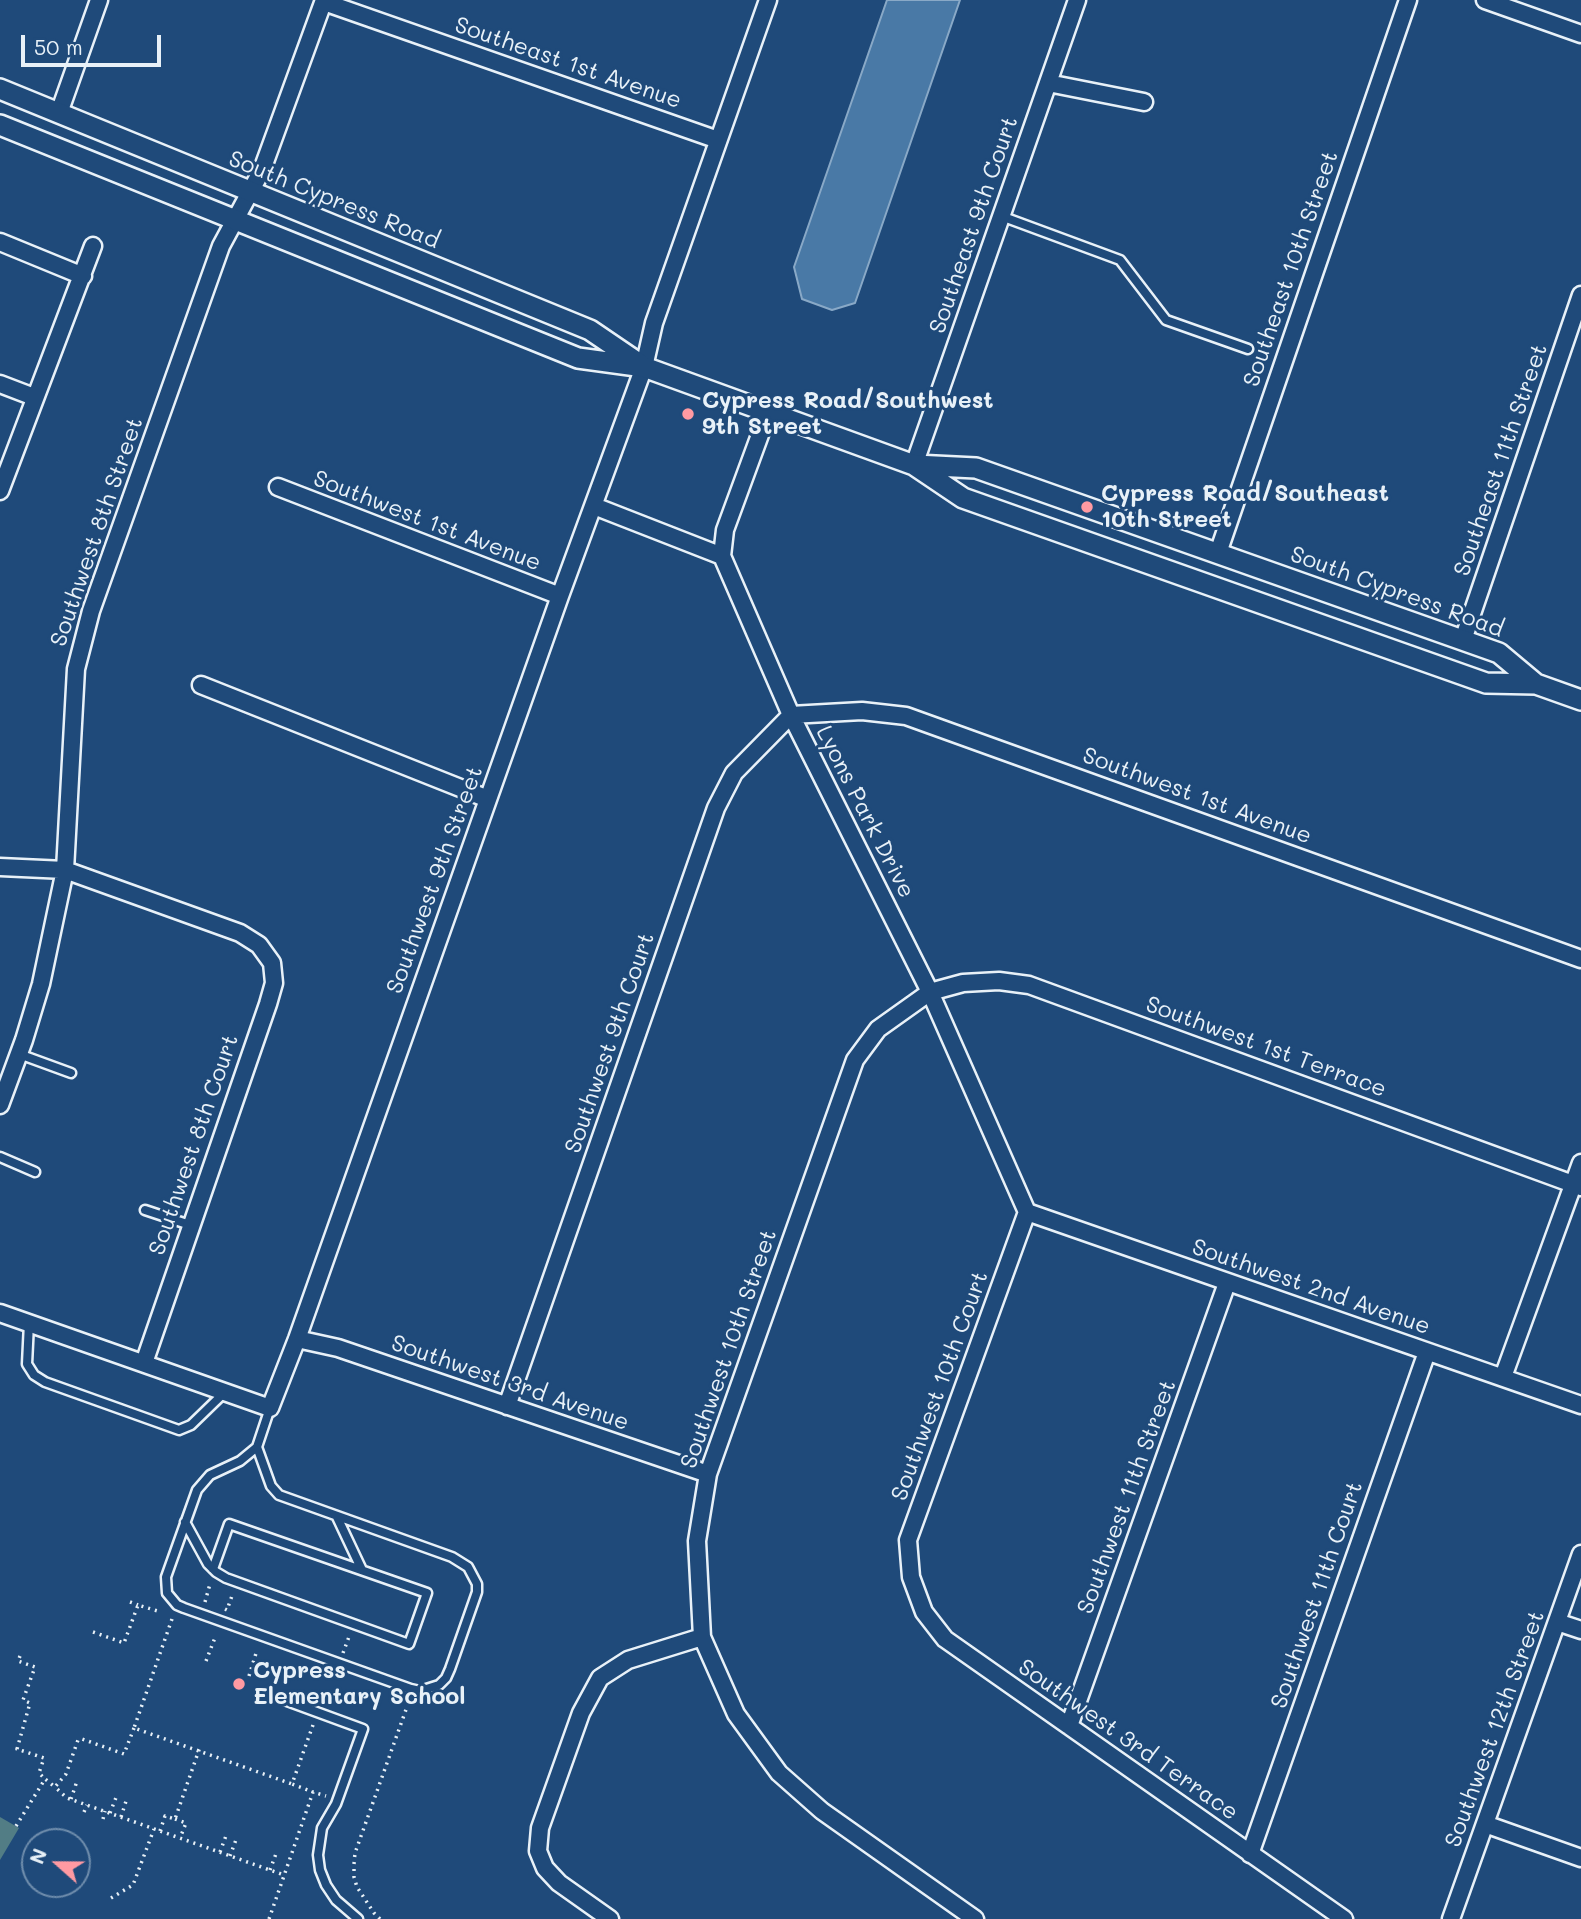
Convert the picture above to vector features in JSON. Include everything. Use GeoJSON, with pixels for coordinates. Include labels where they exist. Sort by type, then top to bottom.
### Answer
{"type":"FeatureCollection","features":[{"type":"Feature","properties":{"kind":"street"},"geometry":{"type":"LineString","coordinates":[[59,113],[99,0]]}},
{"type":"Feature","properties":{"kind":"street","name":"Southwest 9th Street"},"geometry":{"type":"LineString","coordinates":[[270,1408],[644,367],[654,323],[768,0]]}},
{"type":"Feature","properties":{"kind":"street","name":"Southeast 9th Court"},"geometry":{"type":"LineString","coordinates":[[914,465],[1077,0]]}},
{"type":"Feature","properties":{"kind":"street","name":"Southeast 10th Street"},"geometry":{"type":"LineString","coordinates":[[1217,553],[1408,0]]}},
{"type":"Feature","properties":{"kind":"street"},"geometry":{"type":"LineString","coordinates":[[1485,0],[1581,34]]}},
{"type":"Feature","properties":{"kind":"street","name":"Southeast 1st Avenue"},"geometry":{"type":"LineString","coordinates":[[324,1],[718,140]]}},
{"type":"Feature","properties":{"kind":"street","name":"Southwest 8th Street"},"geometry":{"type":"LineString","coordinates":[[0,1105],[40,984],[65,870],[75,669],[88,623],[221,246],[262,170],[324,1]]}},
{"type":"Feature","properties":{"kind":"street"},"geometry":{"type":"LineString","coordinates":[[1048,83],[1144,102]]}},
{"type":"Feature","properties":{"kind":"street","name":"South Cypress Road"},"geometry":{"type":"LineString","coordinates":[[0,89],[590,330],[644,367]]}},
{"type":"Feature","properties":{"kind":"street","name":"South Cypress Road"},"geometry":{"type":"LineString","coordinates":[[0,125],[578,358],[644,367],[914,465],[963,498],[1486,683],[1536,684],[1581,700]]}},
{"type":"Feature","properties":{"kind":"street"},"geometry":{"type":"LineString","coordinates":[[0,242],[83,276]]}},
{"type":"Feature","properties":{"kind":"street"},"geometry":{"type":"LineString","coordinates":[[0,491],[93,246]]}},
{"type":"Feature","properties":{"kind":"street","name":"Southeast 11th Street"},"geometry":{"type":"LineString","coordinates":[[1463,640],[1581,295]]}},
{"type":"Feature","properties":{"kind":"street"},"geometry":{"type":"LineString","coordinates":[[0,384],[34,397]]}},
{"type":"Feature","properties":{"kind":"street"},"geometry":{"type":"LineString","coordinates":[[594,506],[722,556],[724,530],[768,413]]}},
{"type":"Feature","properties":{"kind":"street","name":"South Cypress Road"},"geometry":{"type":"LineString","coordinates":[[914,465],[976,468],[1499,653],[1536,684]]}},
{"type":"Feature","properties":{"kind":"street","name":"Southwest 1st Avenue"},"geometry":{"type":"LineString","coordinates":[[278,487],[560,596]]}},
{"type":"Feature","properties":{"kind":"street","name":"Lyons Park Drive"},"geometry":{"type":"LineString","coordinates":[[722,556],[791,715],[930,992],[1027,1212]]}},
{"type":"Feature","properties":{"kind":"street"},"geometry":{"type":"LineString","coordinates":[[201,685],[488,799]]}},
{"type":"Feature","properties":{"kind":"street","name":"Southwest 1st Avenue"},"geometry":{"type":"LineString","coordinates":[[791,715],[862,711],[906,716],[1581,959]]}},
{"type":"Feature","properties":{"kind":"street","name":"Southwest 9th Court"},"geometry":{"type":"LineString","coordinates":[[507,1406],[716,808],[734,773],[791,715]]}},
{"type":"Feature","properties":{"kind":"street"},"geometry":{"type":"LineString","coordinates":[[0,867],[65,870]]}},
{"type":"Feature","properties":{"kind":"street","name":"Southwest 8th Court"},"geometry":{"type":"LineString","coordinates":[[65,870],[240,933],[259,945],[272,963],[274,983],[144,1363]]}},
{"type":"Feature","properties":{"kind":"street","name":"Southwest 1st Terrace"},"geometry":{"type":"LineString","coordinates":[[930,992],[963,983],[999,981],[1029,985],[1577,1186]]}},
{"type":"Feature","properties":{"kind":"street","name":"Southwest 10th Street"},"geometry":{"type":"LineString","coordinates":[[702,1637],[697,1541],[708,1474],[855,1060],[878,1029],[930,992]]}},
{"type":"Feature","properties":{"kind":"street"},"geometry":{"type":"LineString","coordinates":[[1503,1377],[1577,1186],[1581,1163]]}},
{"type":"Feature","properties":{"kind":"street","name":"Southwest 2nd Avenue"},"geometry":{"type":"LineString","coordinates":[[1027,1212],[1581,1405]]}},
{"type":"Feature","properties":{"kind":"street","name":"Southwest 10th Court"},"geometry":{"type":"LineString","coordinates":[[911,1577],[908,1540],[1027,1212]]}},
{"type":"Feature","properties":{"kind":"street","name":"Southwest 11th Street"},"geometry":{"type":"LineString","coordinates":[[1069,1726],[1227,1283]]}},
{"type":"Feature","properties":{"kind":"street"},"geometry":{"type":"LineString","coordinates":[[0,1313],[270,1408]]}},
{"type":"Feature","properties":{"kind":"street","name":"Southwest 3rd Avenue"},"geometry":{"type":"LineString","coordinates":[[297,1339],[338,1348],[708,1474]]}},
{"type":"Feature","properties":{"kind":"street","name":"Southwest 11th Court"},"geometry":{"type":"LineString","coordinates":[[1250,1854],[1427,1352]]}},
{"type":"Feature","properties":{"kind":"street","name":"Southwest 12th Street"},"geometry":{"type":"LineString","coordinates":[[1451,1919],[1581,1554]]}},
{"type":"Feature","properties":{"kind":"street","name":"Southwest 3rd Terrace"},"geometry":{"type":"LineString","coordinates":[[911,1577],[924,1612],[945,1639],[1344,1919]]}},
{"type":"Feature","properties":{"kind":"street"},"geometry":{"type":"LineString","coordinates":[[1557,1622],[1581,1630]]}},
{"type":"Feature","properties":{"kind":"street"},"geometry":{"type":"LineString","coordinates":[[610,1919],[559,1883],[545,1868],[538,1851],[544,1815],[581,1713],[600,1678],[628,1660],[702,1637],[736,1714],[779,1773],[822,1811],[975,1919]]}},
{"type":"Feature","properties":{"kind":"street"},"geometry":{"type":"LineString","coordinates":[[1485,1824],[1581,1858]]}},
{"type":"Feature","properties":{"kind":"lane"},"geometry":{"type":"LineString","coordinates":[[1001,216],[1120,260],[1166,320],[1248,349]]}},
{"type":"Feature","properties":{"kind":"lane"},"geometry":{"type":"LineString","coordinates":[[19,1054],[71,1073]]}},
{"type":"Feature","properties":{"kind":"lane"},"geometry":{"type":"LineString","coordinates":[[0,1157],[35,1172]]}},
{"type":"Feature","properties":{"kind":"lane"},"geometry":{"type":"LineString","coordinates":[[145,1210],[190,1225]]}},
{"type":"Feature","properties":{"kind":"lane"},"geometry":{"type":"LineString","coordinates":[[29,1323],[27,1364],[34,1375],[45,1382],[179,1430],[191,1424],[225,1392]]}},
{"type":"Feature","properties":{"kind":"lane"},"geometry":{"type":"LineString","coordinates":[[257,1447],[271,1486],[279,1495],[452,1557],[468,1567],[474,1575],[477,1592],[450,1669],[439,1685],[430,1689],[411,1689],[177,1605],[167,1593],[166,1577],[197,1490],[203,1480],[240,1461],[257,1447],[270,1408]]}},
{"type":"Feature","properties":{"kind":"lane"},"geometry":{"type":"LineString","coordinates":[[337,1517],[362,1570]]}},
{"type":"Feature","properties":{"kind":"lane"},"geometry":{"type":"LineString","coordinates":[[185,1522],[196,1546],[214,1570],[226,1578],[409,1644],[427,1593],[229,1524],[214,1570]]}},
{"type":"Feature","properties":{"kind":"lane"},"geometry":{"type":"LineString","coordinates":[[284,1700],[363,1729],[337,1800],[321,1828],[318,1848],[320,1870],[336,1900],[358,1919]]}},
{"type":"Feature","properties":{"kind":"path"},"geometry":{"type":"LineString","coordinates":[[207,1603],[204,1602],[214,1570]]}},
{"type":"Feature","properties":{"kind":"path"},"geometry":{"type":"LineString","coordinates":[[130,1602],[162,1612]]}},
{"type":"Feature","properties":{"kind":"path"},"geometry":{"type":"LineString","coordinates":[[93,1632],[124,1643],[138,1605]]}},
{"type":"Feature","properties":{"kind":"path"},"geometry":{"type":"LineString","coordinates":[[55,1787],[66,1774],[78,1740],[82,1739],[124,1754],[172,1619]]}},
{"type":"Feature","properties":{"kind":"path"},"geometry":{"type":"LineString","coordinates":[[206,1661],[216,1635]]}},
{"type":"Feature","properties":{"kind":"path"},"geometry":{"type":"LineString","coordinates":[[249,1676],[257,1650]]}},
{"type":"Feature","properties":{"kind":"path"},"geometry":{"type":"LineString","coordinates":[[20,1656],[18,1661],[34,1667],[23,1700],[30,1703],[17,1749],[44,1758],[39,1773],[45,1779],[71,1799],[180,1838],[212,1853],[220,1852],[251,1867],[284,1875]]}},
{"type":"Feature","properties":{"kind":"path"},"geometry":{"type":"LineString","coordinates":[[380,1919],[373,1913],[357,1887],[354,1877],[355,1853],[408,1704]]}},
{"type":"Feature","properties":{"kind":"path"},"geometry":{"type":"LineString","coordinates":[[292,1784],[317,1712]]}},
{"type":"Feature","properties":{"kind":"path"},"geometry":{"type":"LineString","coordinates":[[134,1728],[200,1749],[337,1800]]}},
{"type":"Feature","properties":{"kind":"path"},"geometry":{"type":"LineString","coordinates":[[175,1819],[200,1749]]}},
{"type":"Feature","properties":{"kind":"path"},"geometry":{"type":"LineString","coordinates":[[16,1826],[45,1779]]}},
{"type":"Feature","properties":{"kind":"path"},"geometry":{"type":"LineString","coordinates":[[71,1799],[77,1781]]}},
{"type":"Feature","properties":{"kind":"path"},"geometry":{"type":"LineString","coordinates":[[269,1919],[313,1792]]}},
{"type":"Feature","properties":{"kind":"path"},"geometry":{"type":"LineString","coordinates":[[103,1818],[117,1795]]}},
{"type":"Feature","properties":{"kind":"path"},"geometry":{"type":"LineString","coordinates":[[122,1825],[127,1798]]}},
{"type":"Feature","properties":{"kind":"path"},"geometry":{"type":"LineString","coordinates":[[84,1812],[87,1805]]}},
{"type":"Feature","properties":{"kind":"path"},"geometry":{"type":"LineString","coordinates":[[160,1833],[166,1814],[187,1821],[180,1838]]}},
{"type":"Feature","properties":{"kind":"path"},"geometry":{"type":"LineString","coordinates":[[141,1832],[143,1825]]}},
{"type":"Feature","properties":{"kind":"path"},"geometry":{"type":"LineString","coordinates":[[111,1898],[133,1885],[154,1829]]}},
{"type":"Feature","properties":{"kind":"path"},"geometry":{"type":"LineString","coordinates":[[220,1852],[227,1833]]}},
{"type":"Feature","properties":{"kind":"path"},"geometry":{"type":"LineString","coordinates":[[230,1856],[237,1837]]}},
{"type":"Feature","properties":{"kind":"path"},"geometry":{"type":"LineString","coordinates":[[270,1870],[277,1851]]}},
{"type":"Feature","properties":{"kind":"green space"},"geometry":{"type":"Polygon","coordinates":[[[0,1817],[19,1828],[0,1860],[0,1817]]]}},
{"type":"Feature","properties":{"kind":"water"},"geometry":{"type":"Polygon","coordinates":[[[887,0],[960,0],[855,303],[832,310],[802,299],[794,267],[887,0]]]}},
{"type":"Feature","properties":{"kind":"place","name":"Cypress Road/Southwest 9th Street"},"geometry":{"type":"Point","coordinates":[688,414]}},
{"type":"Feature","properties":{"kind":"place","name":"Cypress Road/Southeast 10th Street"},"geometry":{"type":"Point","coordinates":[1087,507]}},
{"type":"Feature","properties":{"kind":"place","name":"Cypress Elementary School"},"geometry":{"type":"Point","coordinates":[239,1684]}}]}
